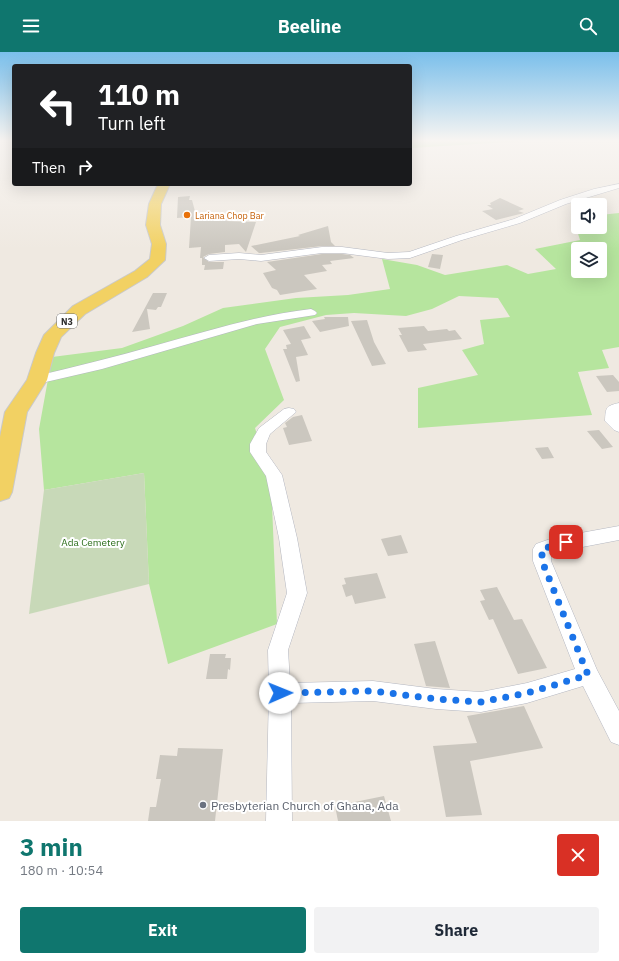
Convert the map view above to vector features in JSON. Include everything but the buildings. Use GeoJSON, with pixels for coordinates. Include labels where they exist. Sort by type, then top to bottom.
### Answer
{"type":"FeatureCollection","features":[{"type":"Feature","properties":{"kind":"main road","name":"N3"},"geometry":{"type":"LineString","coordinates":[[0,492],[16,412],[37,380],[44,353],[53,335],[79,310],[141,274],[157,260],[159,244],[153,225],[155,204],[163,186]]}},
{"type":"Feature","properties":{"kind":"street"},"geometry":{"type":"LineString","coordinates":[[208,258],[239,256],[261,258],[322,250],[342,250],[388,256],[410,255],[459,238],[517,222],[563,202],[597,191],[619,186]]}},
{"type":"Feature","properties":{"kind":"street"},"geometry":{"type":"LineString","coordinates":[[37,380],[97,366],[255,321],[281,316],[311,313]]}},
{"type":"Feature","properties":{"kind":"street"},"geometry":{"type":"LineString","coordinates":[[619,407],[613,409],[612,421],[619,427]]}},
{"type":"Feature","properties":{"kind":"street"},"geometry":{"type":"LineString","coordinates":[[279,821],[280,693],[278,650],[297,593],[288,538],[274,475],[258,452],[258,444],[264,431],[289,412]]}},
{"type":"Feature","properties":{"kind":"street"},"geometry":{"type":"LineString","coordinates":[[619,533],[553,545],[542,549],[542,561],[588,675],[619,734]]}},
{"type":"Feature","properties":{"kind":"street"},"geometry":{"type":"LineString","coordinates":[[280,693],[373,691],[436,699],[481,702],[527,693],[588,675]]}},
{"type":"Feature","properties":{"kind":"green space"},"geometry":{"type":"Polygon","coordinates":[[[619,213],[619,347],[602,350],[609,368],[578,372],[592,415],[418,428],[418,388],[478,375],[462,350],[484,344],[480,320],[510,317],[498,298],[459,296],[432,309],[406,316],[354,313],[326,315],[280,327],[265,349],[284,400],[255,428],[271,481],[277,624],[168,664],[149,584],[144,473],[44,490],[39,429],[52,357],[122,348],[183,326],[223,308],[296,298],[348,295],[390,289],[382,259],[417,265],[445,275],[507,265],[528,274],[556,269],[535,249],[580,240],[578,234],[607,234],[607,214],[619,213]]]}},
{"type":"Feature","properties":{"kind":"green space","name":"Ada Cemetery"},"geometry":{"type":"Polygon","coordinates":[[[144,473],[149,584],[29,614],[44,490],[144,473]]]}},
{"type":"Feature","properties":{"kind":"place","name":"Lariana Chop Bar"},"geometry":{"type":"Point","coordinates":[187,215]}},
{"type":"Feature","properties":{"kind":"place","name":"Presbyterian Church of Ghana, Ada"},"geometry":{"type":"Point","coordinates":[203,805]}},
{"type":"Feature","properties":{"kind":"route"},"geometry":{"type":"LineString","coordinates":[[280,693],[373,691],[436,699],[481,702],[527,693],[588,675],[542,561],[542,549],[566,542]]}}]}
